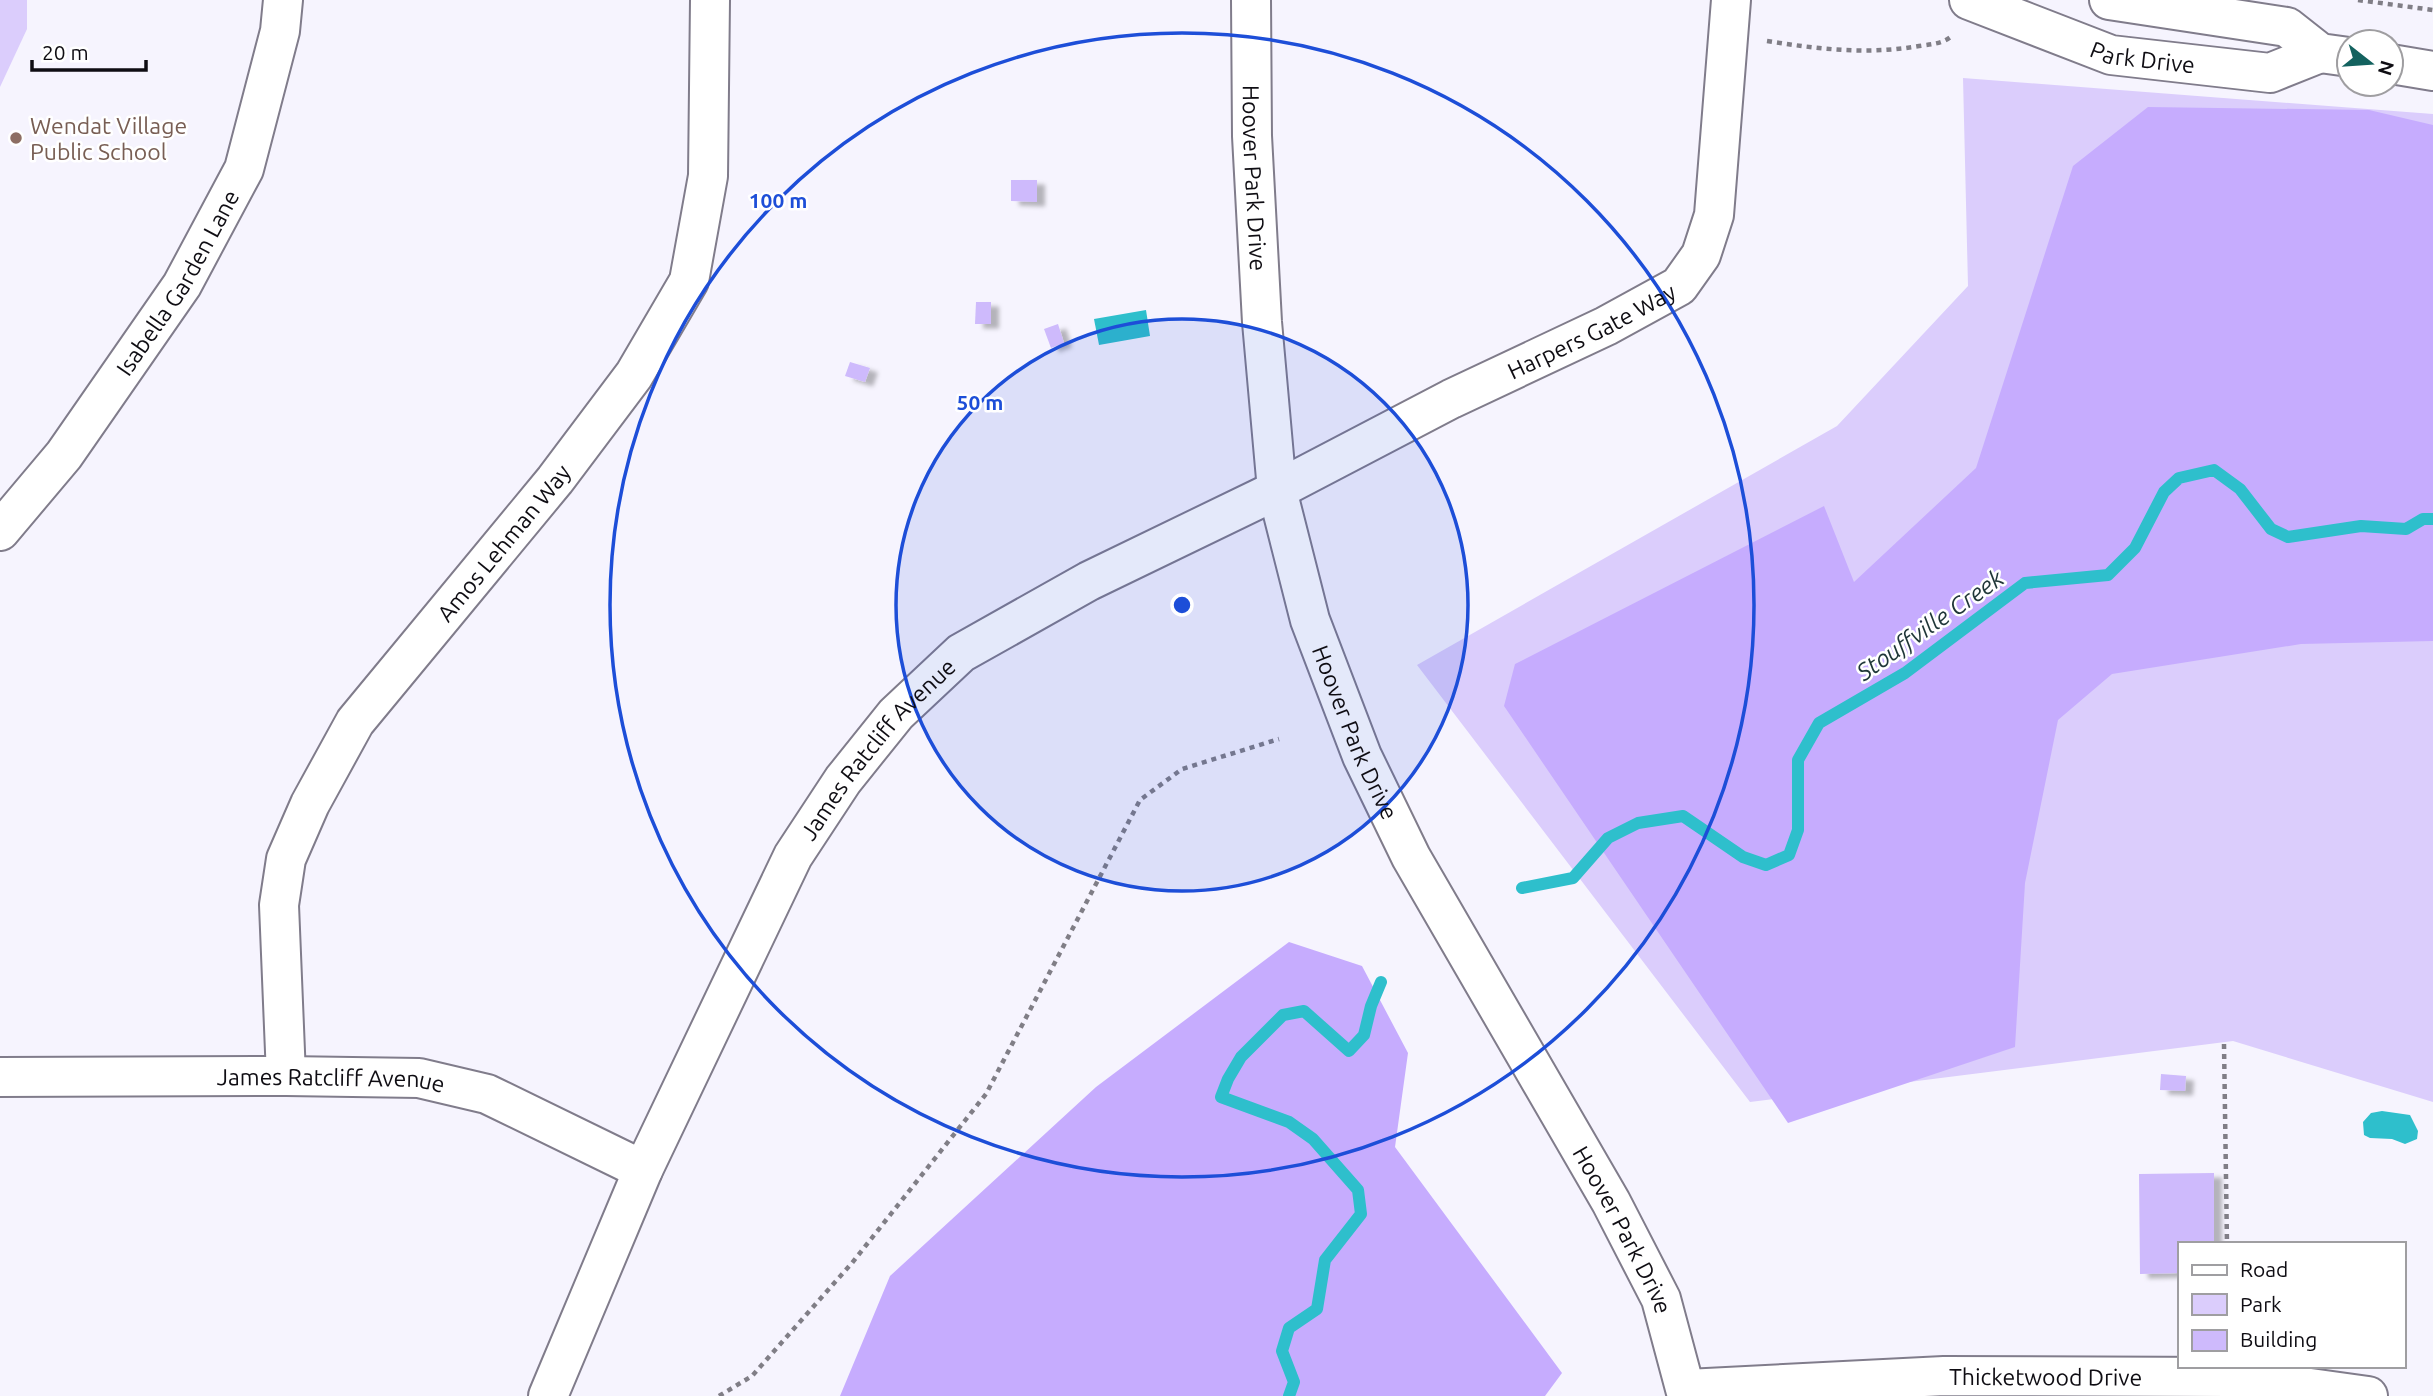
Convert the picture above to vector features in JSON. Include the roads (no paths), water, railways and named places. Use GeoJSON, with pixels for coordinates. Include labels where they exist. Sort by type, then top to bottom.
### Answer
{"type":"FeatureCollection","features":[{"type":"Feature","properties":{"kind":"street","name":"Isabella Garden Lane"},"geometry":{"type":"LineString","coordinates":[[0,531],[64,455],[182,285],[238,181],[244,169],[280,31],[283,0]]}},
{"type":"Feature","properties":{"kind":"street","name":"Amos Lehman Way"},"geometry":{"type":"LineString","coordinates":[[286,1076],[279,905],[286,859],[310,804],[355,722],[555,481],[634,375],[689,281],[708,176],[710,0]]}},
{"type":"Feature","properties":{"kind":"street","name":"Hoover Park Drive"},"geometry":{"type":"LineString","coordinates":[[1251,0],[1252,136],[1262,322],[1277,490],[1310,620],[1362,756],[1411,858],[1611,1202],[1661,1299],[1687,1392]]}},
{"type":"Feature","properties":{"kind":"street","name":"Park Drive"},"geometry":{"type":"LineString","coordinates":[[1971,0],[2111,55],[2270,73],[2334,55]]}},
{"type":"Feature","properties":{"kind":"street","name":"Park Drive"},"geometry":{"type":"LineString","coordinates":[[2109,0],[2287,27],[2334,55]]}},
{"type":"Feature","properties":{"kind":"street","name":"Harpers Gate Way"},"geometry":{"type":"LineString","coordinates":[[1277,490],[1451,399],[1606,326],[1679,286],[1702,254],[1714,215],[1730,17]]}},
{"type":"Feature","properties":{"kind":"street"},"geometry":{"type":"LineString","coordinates":[[2405,66],[2433,71]]}},
{"type":"Feature","properties":{"kind":"street","name":"James Ratcliff Avenue"},"geometry":{"type":"LineString","coordinates":[[548,1396],[643,1170],[793,856],[842,780],[896,714],[961,653],[1089,581],[1277,490]]}},
{"type":"Feature","properties":{"kind":"street","name":"James Ratcliff Avenue"},"geometry":{"type":"LineString","coordinates":[[0,1077],[419,1078],[487,1094],[643,1170]]}},
{"type":"Feature","properties":{"kind":"street","name":"Thicketwood Drive"},"geometry":{"type":"LineString","coordinates":[[1687,1392],[1944,1376],[2216,1377],[2236,1387],[2368,1396]]}},
{"type":"Feature","properties":{"kind":"water"},"geometry":{"type":"Polygon","coordinates":[[[1146,310],[1150,336],[1099,345],[1094,319],[1146,310]]]}},
{"type":"Feature","properties":{"kind":"water"},"geometry":{"type":"Polygon","coordinates":[[[2382,1111],[2410,1115],[2418,1131],[2417,1139],[2405,1144],[2364,1135],[2363,1122],[2371,1113],[2382,1111]]]}},
{"type":"Feature","properties":{"kind":"waterway","name":"Stouffville Creek"},"geometry":{"type":"LineString","coordinates":[[1522,888],[1573,878],[1608,838],[1638,823],[1683,816],[1743,857],[1766,865],[1789,855],[1798,830],[1798,760],[1819,723],[1905,673],[2025,583],[2108,575],[2135,548],[2164,492],[2179,478],[2214,470],[2240,489],[2271,529],[2288,537],[2361,526],[2406,529],[2423,519],[2433,519]]}},
{"type":"Feature","properties":{"kind":"waterway","name":"Stouffville Creek"},"geometry":{"type":"LineString","coordinates":[[1289,1396],[1294,1382],[1282,1351],[1289,1328],[1317,1309],[1325,1260],[1361,1214],[1358,1190],[1313,1139],[1289,1122],[1221,1097],[1241,1057],[1283,1015],[1304,1011],[1349,1051],[1364,1035],[1371,1006],[1381,982]]}},
{"type":"Feature","properties":{"kind":"place","name":"Wendat Village Public School"},"geometry":{"type":"Point","coordinates":[16,138]}}]}
